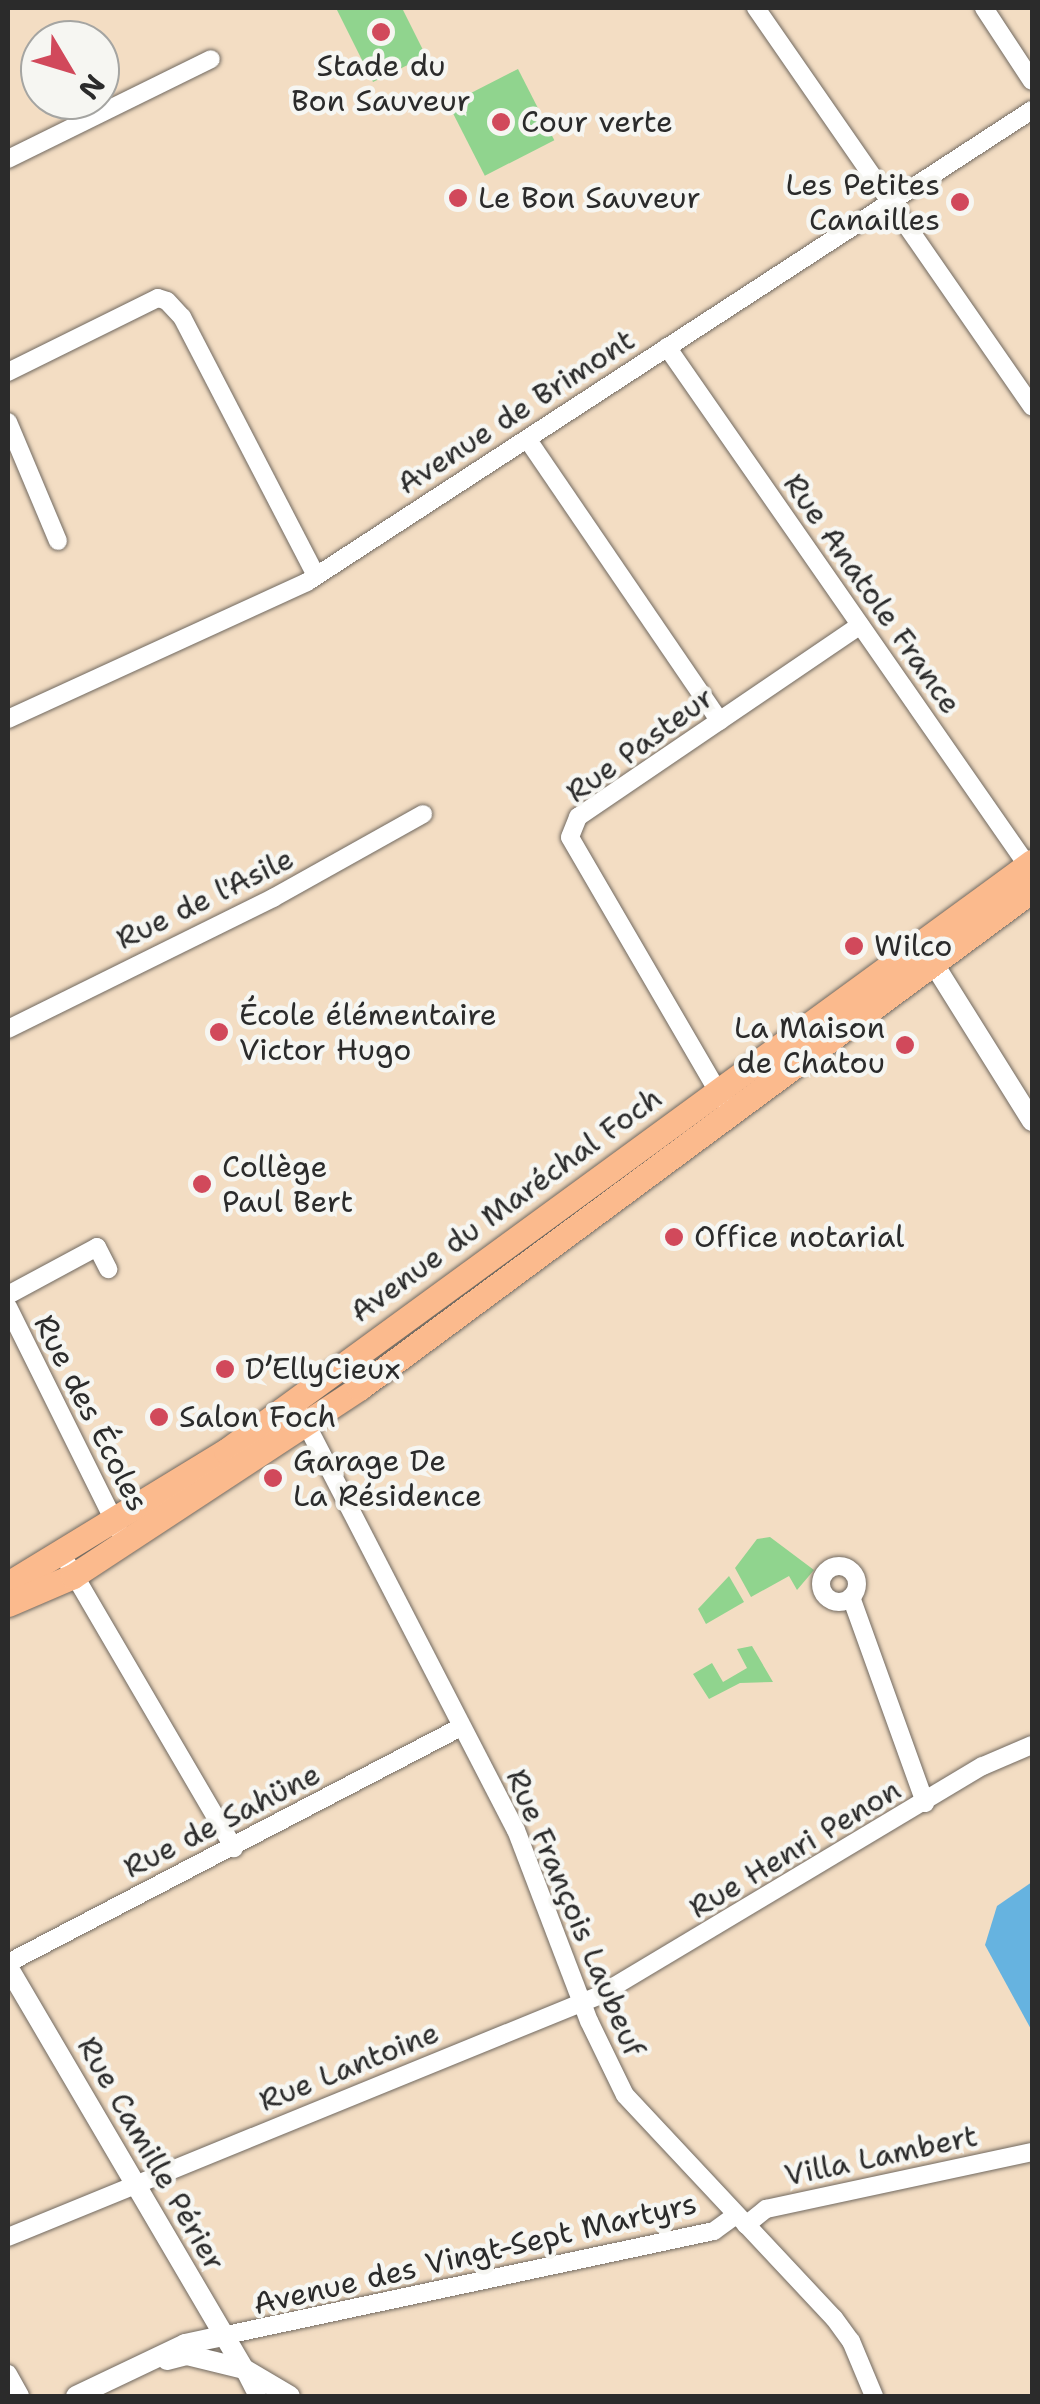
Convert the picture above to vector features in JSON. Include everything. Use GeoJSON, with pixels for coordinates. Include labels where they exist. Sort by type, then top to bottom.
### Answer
{"type":"FeatureCollection","features":[{"type":"Feature","properties":{"kind":"main road"},"geometry":{"type":"LineString","coordinates":[[928,954],[970,911],[1031,873]]}},
{"type":"Feature","properties":{"kind":"main road","name":"Avenue du Maréchal Foch"},"geometry":{"type":"LineString","coordinates":[[8,1604],[300,1413],[722,1100],[928,954],[1031,873]]}},
{"type":"Feature","properties":{"kind":"main road","name":"Avenue du Maréchal Foch"},"geometry":{"type":"LineString","coordinates":[[8,1584],[68,1564]]}},
{"type":"Feature","properties":{"kind":"street"},"geometry":{"type":"LineString","coordinates":[[756,8],[1032,406]]}},
{"type":"Feature","properties":{"kind":"street"},"geometry":{"type":"LineString","coordinates":[[984,8],[1032,81]]}},
{"type":"Feature","properties":{"kind":"street"},"geometry":{"type":"LineString","coordinates":[[8,159],[211,59]]}},
{"type":"Feature","properties":{"kind":"street","name":"Avenue de Brimont"},"geometry":{"type":"LineString","coordinates":[[8,719],[316,575],[1032,110]]}},
{"type":"Feature","properties":{"kind":"street"},"geometry":{"type":"LineString","coordinates":[[8,372],[158,298],[167,301],[182,316],[316,575]]}},
{"type":"Feature","properties":{"kind":"street","name":"Rue Anatole France"},"geometry":{"type":"LineString","coordinates":[[667,347],[1031,873]]}},
{"type":"Feature","properties":{"kind":"street"},"geometry":{"type":"LineString","coordinates":[[8,422],[58,541]]}},
{"type":"Feature","properties":{"kind":"street"},"geometry":{"type":"LineString","coordinates":[[528,440],[720,721]]}},
{"type":"Feature","properties":{"kind":"street","name":"Rue Pasteur"},"geometry":{"type":"LineString","coordinates":[[722,1100],[570,837],[578,817],[860,624]]}},
{"type":"Feature","properties":{"kind":"street","name":"Rue de l'Asile"},"geometry":{"type":"LineString","coordinates":[[8,1029],[306,880],[423,814]]}},
{"type":"Feature","properties":{"kind":"street"},"geometry":{"type":"LineString","coordinates":[[928,954],[1032,1119]]}},
{"type":"Feature","properties":{"kind":"street"},"geometry":{"type":"LineString","coordinates":[[8,1295],[97,1247],[108,1268]]}},
{"type":"Feature","properties":{"kind":"street","name":"Rue des Écoles"},"geometry":{"type":"LineString","coordinates":[[8,1307],[120,1532]]}},
{"type":"Feature","properties":{"kind":"street","name":"Rue François Laubeuf"},"geometry":{"type":"LineString","coordinates":[[300,1413],[516,1830],[625,2095],[852,2342],[874,2396]]}},
{"type":"Feature","properties":{"kind":"street"},"geometry":{"type":"LineString","coordinates":[[68,1564],[234,1848]]}},
{"type":"Feature","properties":{"kind":"street"},"geometry":{"type":"LineString","coordinates":[[851,1597],[925,1803]]}},
{"type":"Feature","properties":{"kind":"street","name":"Rue de Sahüne"},"geometry":{"type":"LineString","coordinates":[[8,1965],[461,1727]]}},
{"type":"Feature","properties":{"kind":"street","name":"Rue Henri Penon"},"geometry":{"type":"LineString","coordinates":[[586,2002],[925,1803],[1032,1745]]}},
{"type":"Feature","properties":{"kind":"street","name":"Rue Camille Périer"},"geometry":{"type":"LineString","coordinates":[[8,1965],[244,2370]]}},
{"type":"Feature","properties":{"kind":"street","name":"Rue Lantoine"},"geometry":{"type":"LineString","coordinates":[[8,2237],[586,2002]]}},
{"type":"Feature","properties":{"kind":"street","name":"Villa Lambert"},"geometry":{"type":"LineString","coordinates":[[741,2220],[766,2209],[1032,2152]]}},
{"type":"Feature","properties":{"kind":"street","name":"Avenue des Vingt-Sept Martyrs"},"geometry":{"type":"LineString","coordinates":[[222,2336],[714,2231],[741,2220]]}},
{"type":"Feature","properties":{"kind":"street"},"geometry":{"type":"LineString","coordinates":[[76,2396],[185,2344],[222,2336]]}},
{"type":"Feature","properties":{"kind":"street"},"geometry":{"type":"LineString","coordinates":[[146,2364],[187,2356],[244,2370],[290,2396]]}},
{"type":"Feature","properties":{"kind":"street"},"geometry":{"type":"LineString","coordinates":[[244,2370],[258,2396]]}},
{"type":"Feature","properties":{"kind":"street"},"geometry":{"type":"LineString","coordinates":[[8,2374],[20,2396]]}},
{"type":"Feature","properties":{"kind":"green space","name":"Stade du Bon Sauveur"},"geometry":{"type":"Polygon","coordinates":[[[336,8],[402,8],[426,56],[373,82],[336,8]]]}},
{"type":"Feature","properties":{"kind":"green space","name":"Cour verte"},"geometry":{"type":"Polygon","coordinates":[[[518,69],[554,140],[485,176],[449,104],[518,69]]]}},
{"type":"Feature","properties":{"kind":"green space"},"geometry":{"type":"Polygon","coordinates":[[[770,1537],[814,1570],[797,1590],[789,1576],[751,1597],[735,1568],[757,1539],[770,1537]]]}},
{"type":"Feature","properties":{"kind":"green space"},"geometry":{"type":"Polygon","coordinates":[[[729,1576],[744,1602],[706,1624],[698,1609],[729,1576]]]}},
{"type":"Feature","properties":{"kind":"green space"},"geometry":{"type":"Polygon","coordinates":[[[752,1646],[773,1682],[740,1683],[709,1699],[693,1674],[712,1663],[723,1682],[747,1668],[737,1649],[752,1646]]]}},
{"type":"Feature","properties":{"kind":"water"},"geometry":{"type":"Polygon","coordinates":[[[1032,1882],[1032,2031],[985,1945],[997,1906],[1032,1882]]]}},
{"type":"Feature","properties":{"kind":"place","name":"Stade du Bon Sauveur"},"geometry":{"type":"Point","coordinates":[381,32]}},
{"type":"Feature","properties":{"kind":"place","name":"Cour verte"},"geometry":{"type":"Point","coordinates":[501,122]}},
{"type":"Feature","properties":{"kind":"place","name":"Le Bon Sauveur"},"geometry":{"type":"Point","coordinates":[458,198]}},
{"type":"Feature","properties":{"kind":"place","name":"Les Petites Canailles"},"geometry":{"type":"Point","coordinates":[960,202]}},
{"type":"Feature","properties":{"kind":"place","name":"Wilco"},"geometry":{"type":"Point","coordinates":[854,946]}},
{"type":"Feature","properties":{"kind":"place","name":"École élémentaire Victor Hugo"},"geometry":{"type":"Point","coordinates":[219,1032]}},
{"type":"Feature","properties":{"kind":"place","name":"La Maison de Chatou"},"geometry":{"type":"Point","coordinates":[905,1045]}},
{"type":"Feature","properties":{"kind":"place","name":"Collège Paul Bert"},"geometry":{"type":"Point","coordinates":[202,1184]}},
{"type":"Feature","properties":{"kind":"place","name":"Office notarial"},"geometry":{"type":"Point","coordinates":[674,1237]}},
{"type":"Feature","properties":{"kind":"place","name":"D’EllyCieux"},"geometry":{"type":"Point","coordinates":[225,1369]}},
{"type":"Feature","properties":{"kind":"place","name":"Salon Foch"},"geometry":{"type":"Point","coordinates":[159,1417]}},
{"type":"Feature","properties":{"kind":"place","name":"Garage De La Résidence"},"geometry":{"type":"Point","coordinates":[273,1478]}}]}
